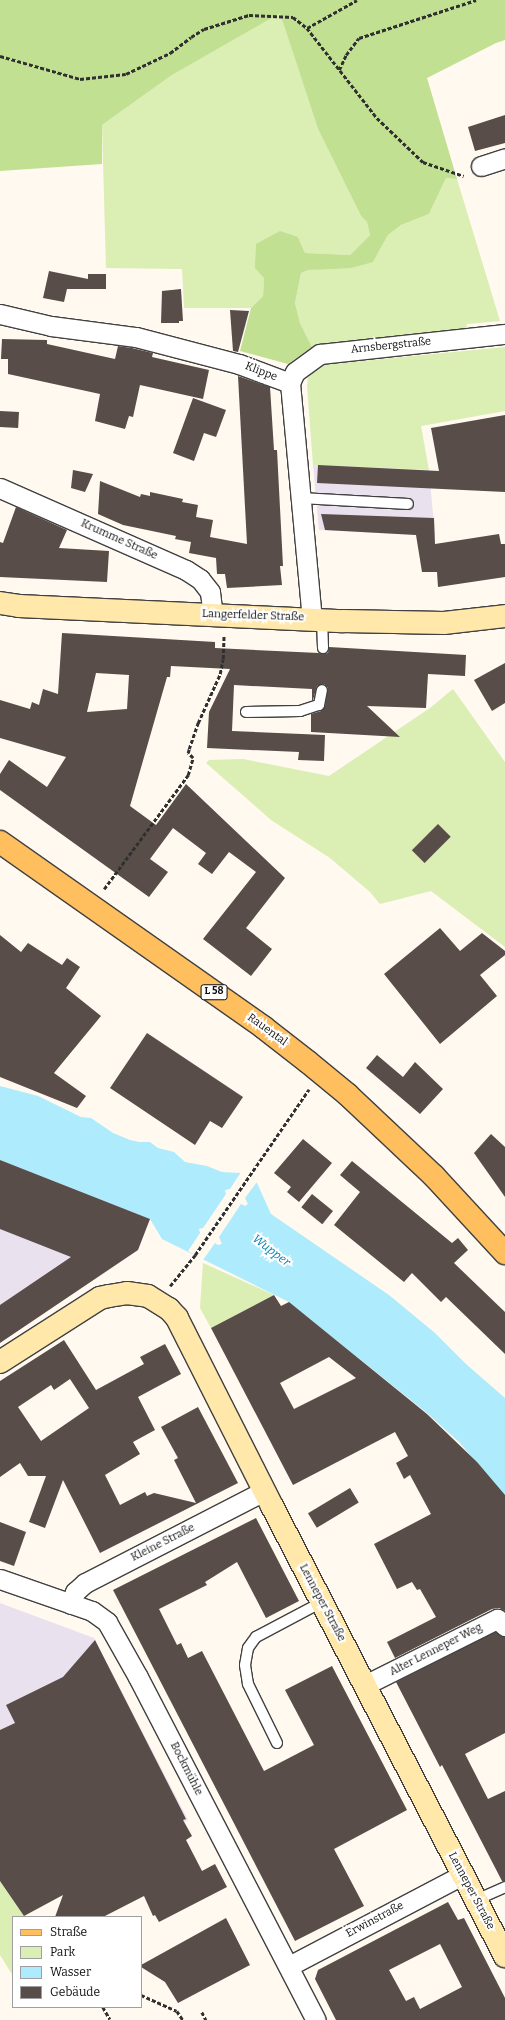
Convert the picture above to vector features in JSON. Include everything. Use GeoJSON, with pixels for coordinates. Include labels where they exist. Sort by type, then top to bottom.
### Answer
{"type":"FeatureCollection","features":[{"type":"Feature","properties":{"kind":"main road","name":"Langerfelder Straße"},"geometry":{"type":"LineString","coordinates":[[0,604],[317,619],[444,623],[505,616]]}},
{"type":"Feature","properties":{"kind":"main road","name":"Rauental"},"geometry":{"type":"LineString","coordinates":[[0,842],[263,1027],[320,1072],[348,1095],[434,1176],[505,1253]]}},
{"type":"Feature","properties":{"kind":"main road","name":"Lenneper Straße"},"geometry":{"type":"LineString","coordinates":[[0,1362],[100,1298],[139,1294],[155,1300],[168,1309],[183,1327],[264,1491],[505,1956]]}},
{"type":"Feature","properties":{"kind":"street"},"geometry":{"type":"LineString","coordinates":[[482,166],[505,158]]}},
{"type":"Feature","properties":{"kind":"street","name":"Klippe"},"geometry":{"type":"LineString","coordinates":[[0,314],[51,326],[136,337],[239,364],[290,383],[301,498],[317,619]]}},
{"type":"Feature","properties":{"kind":"street","name":"Arnsbergstraße"},"geometry":{"type":"LineString","coordinates":[[290,383],[295,372],[320,354],[505,334]]}},
{"type":"Feature","properties":{"kind":"street","name":"Krumme Straße"},"geometry":{"type":"LineString","coordinates":[[0,488],[186,570],[200,579],[210,592],[213,614]]}},
{"type":"Feature","properties":{"kind":"street","name":"Kleine Straße"},"geometry":{"type":"LineString","coordinates":[[71,1604],[76,1592],[85,1582],[264,1491]]}},
{"type":"Feature","properties":{"kind":"street","name":"Bockmühle"},"geometry":{"type":"LineString","coordinates":[[0,1579],[92,1611],[107,1622],[138,1677],[316,2020]]}},
{"type":"Feature","properties":{"kind":"street","name":"Alter Lenneper Weg"},"geometry":{"type":"LineString","coordinates":[[365,1685],[497,1619],[505,1626]]}},
{"type":"Feature","properties":{"kind":"street","name":"Erwinstraße"},"geometry":{"type":"LineString","coordinates":[[289,1966],[462,1875]]}},
{"type":"Feature","properties":{"kind":"lane"},"geometry":{"type":"LineString","coordinates":[[301,498],[408,504]]}},
{"type":"Feature","properties":{"kind":"lane"},"geometry":{"type":"LineString","coordinates":[[317,619],[323,648]]}},
{"type":"Feature","properties":{"kind":"lane"},"geometry":{"type":"LineString","coordinates":[[246,712],[300,711],[319,705],[322,690]]}},
{"type":"Feature","properties":{"kind":"lane"},"geometry":{"type":"LineString","coordinates":[[277,1743],[248,1684],[244,1665],[248,1648],[256,1638],[322,1602]]}},
{"type":"Feature","properties":{"kind":"lane"},"geometry":{"type":"LineString","coordinates":[[476,1900],[505,1887]]}},
{"type":"Feature","properties":{"kind":"path"},"geometry":{"type":"LineString","coordinates":[[307,28],[357,0]]}},
{"type":"Feature","properties":{"kind":"path"},"geometry":{"type":"LineString","coordinates":[[339,70],[346,55],[359,38],[476,0]]}},
{"type":"Feature","properties":{"kind":"path"},"geometry":{"type":"LineString","coordinates":[[0,56],[80,79],[126,74],[170,53],[204,29],[249,15],[293,17],[307,28],[377,118],[423,162],[448,172],[467,176],[480,172],[482,166]]}},
{"type":"Feature","properties":{"kind":"path"},"geometry":{"type":"LineString","coordinates":[[92,906],[188,775],[193,758],[188,753],[189,749],[198,723],[220,674],[224,642]]}},
{"type":"Feature","properties":{"kind":"path"},"geometry":{"type":"LineString","coordinates":[[155,1300],[168,1289],[195,1255],[320,1072]]}},
{"type":"Feature","properties":{"kind":"path"},"geometry":{"type":"LineString","coordinates":[[142,1995],[177,2011],[183,2020]]}},
{"type":"Feature","properties":{"kind":"path"},"geometry":{"type":"LineString","coordinates":[[104,2008],[110,2019]]}},
{"type":"Feature","properties":{"kind":"path"},"geometry":{"type":"LineString","coordinates":[[202,2012],[206,2020]]}},
{"type":"Feature","properties":{"kind":"shaded area"},"geometry":{"type":"Polygon","coordinates":[[[313,465],[429,470],[435,536],[319,530],[313,465]]]}},
{"type":"Feature","properties":{"kind":"shaded area"},"geometry":{"type":"Polygon","coordinates":[[[0,1159],[150,1219],[0,1342],[0,1159]]]}},
{"type":"Feature","properties":{"kind":"shaded area"},"geometry":{"type":"Polygon","coordinates":[[[0,1603],[94,1638],[188,1820],[17,1907],[0,1881],[0,1603]]]}},
{"type":"Feature","properties":{"kind":"green space"},"geometry":{"type":"Polygon","coordinates":[[[0,0],[505,0],[505,40],[496,43],[427,78],[457,179],[446,178],[429,214],[401,225],[388,235],[373,262],[351,268],[308,270],[301,273],[295,303],[300,323],[312,347],[288,364],[240,351],[251,308],[263,296],[264,278],[255,268],[256,244],[280,231],[298,237],[305,253],[350,255],[370,235],[367,222],[361,216],[318,129],[280,13],[172,75],[102,125],[102,164],[0,171],[0,0]]]}},
{"type":"Feature","properties":{"kind":"green space"},"geometry":{"type":"Polygon","coordinates":[[[280,12],[318,129],[361,216],[367,222],[370,235],[350,255],[305,253],[298,237],[264,278],[263,296],[251,308],[184,308],[182,269],[106,268],[102,125],[172,75],[280,12]]]}},
{"type":"Feature","properties":{"kind":"green space"},"geometry":{"type":"Polygon","coordinates":[[[446,178],[457,179],[500,321],[467,324],[466,330],[312,347],[300,323],[295,303],[301,273],[308,270],[373,262],[388,235],[401,225],[429,214],[446,178]]]}},
{"type":"Feature","properties":{"kind":"green space"},"geometry":{"type":"Polygon","coordinates":[[[505,347],[505,411],[421,426],[429,470],[313,465],[307,386],[308,378],[313,371],[323,365],[331,364],[505,347]]]}},
{"type":"Feature","properties":{"kind":"green space"},"geometry":{"type":"Polygon","coordinates":[[[453,689],[505,762],[505,947],[431,891],[380,904],[370,892],[330,858],[271,820],[206,763],[209,760],[243,759],[329,776],[430,708],[453,689]]]}},
{"type":"Feature","properties":{"kind":"green space"},"geometry":{"type":"Polygon","coordinates":[[[203,1263],[274,1295],[211,1328],[200,1308],[203,1263]]]}},
{"type":"Feature","properties":{"kind":"green space"},"geometry":{"type":"Polygon","coordinates":[[[0,1881],[24,1916],[12,1916],[12,1974],[0,1955],[0,1881]]]}},
{"type":"Feature","properties":{"kind":"water","name":"Wupper"},"geometry":{"type":"Polygon","coordinates":[[[0,1086],[38,1096],[81,1117],[91,1118],[113,1133],[130,1140],[150,1142],[158,1148],[174,1152],[185,1162],[207,1166],[222,1172],[240,1173],[257,1183],[271,1214],[389,1295],[435,1333],[466,1364],[505,1398],[505,1496],[459,1442],[427,1413],[287,1301],[162,1239],[150,1219],[0,1160],[0,1086]]]}},
{"type":"Feature","properties":{"kind":"pier"},"geometry":{"type":"Polygon","coordinates":[[[241,1172],[257,1182],[245,1198],[248,1204],[245,1206],[241,1204],[219,1237],[222,1244],[218,1245],[215,1243],[203,1260],[188,1251],[200,1233],[199,1229],[203,1228],[226,1194],[225,1190],[230,1189],[241,1172]]]}},
{"type":"Feature","properties":{"kind":"building"},"geometry":{"type":"Polygon","coordinates":[[[505,115],[505,143],[475,151],[468,127],[505,115]]]}},
{"type":"Feature","properties":{"kind":"building"},"geometry":{"type":"Polygon","coordinates":[[[49,271],[88,279],[88,274],[106,274],[106,289],[67,289],[64,302],[43,298],[49,271]]]}},
{"type":"Feature","properties":{"kind":"building"},"geometry":{"type":"Polygon","coordinates":[[[181,289],[183,321],[179,321],[179,323],[161,323],[162,291],[181,289]]]}},
{"type":"Feature","properties":{"kind":"building"},"geometry":{"type":"Polygon","coordinates":[[[230,310],[249,311],[238,352],[233,351],[230,310]]]}},
{"type":"Feature","properties":{"kind":"building"},"geometry":{"type":"Polygon","coordinates":[[[2,339],[47,340],[47,344],[115,359],[118,346],[153,353],[152,357],[209,370],[203,399],[140,385],[133,417],[129,416],[125,429],[95,421],[100,394],[8,374],[8,359],[1,359],[2,339]]]}},
{"type":"Feature","properties":{"kind":"building"},"geometry":{"type":"Polygon","coordinates":[[[238,376],[270,387],[274,450],[277,450],[283,566],[280,566],[282,585],[227,588],[225,574],[217,574],[216,558],[189,553],[191,542],[175,539],[176,536],[123,525],[98,514],[100,481],[140,497],[141,494],[150,496],[150,492],[183,499],[182,502],[198,505],[196,517],[213,520],[210,537],[247,544],[238,376]]]}},
{"type":"Feature","properties":{"kind":"building"},"geometry":{"type":"Polygon","coordinates":[[[193,398],[226,410],[216,437],[204,433],[194,461],[173,453],[193,398]]]}},
{"type":"Feature","properties":{"kind":"building"},"geometry":{"type":"Polygon","coordinates":[[[0,411],[19,412],[18,428],[0,427],[0,411]]]}},
{"type":"Feature","properties":{"kind":"building"},"geometry":{"type":"Polygon","coordinates":[[[505,415],[505,492],[317,483],[318,465],[439,471],[431,428],[505,415]]]}},
{"type":"Feature","properties":{"kind":"building"},"geometry":{"type":"Polygon","coordinates":[[[73,470],[93,474],[85,492],[71,488],[73,470]]]}},
{"type":"Feature","properties":{"kind":"building"},"geometry":{"type":"Polygon","coordinates":[[[16,507],[67,530],[59,548],[109,551],[107,582],[0,577],[0,542],[3,543],[16,507]]]}},
{"type":"Feature","properties":{"kind":"building"},"geometry":{"type":"Polygon","coordinates":[[[321,514],[434,518],[435,544],[499,534],[501,544],[505,544],[505,577],[438,587],[437,572],[422,572],[416,535],[325,530],[321,514]]]}},
{"type":"Feature","properties":{"kind":"building"},"geometry":{"type":"Polygon","coordinates":[[[62,633],[215,642],[215,648],[323,654],[328,653],[329,647],[466,655],[465,676],[428,674],[426,708],[367,706],[400,737],[311,732],[311,714],[321,711],[325,706],[328,688],[324,684],[317,686],[312,701],[312,689],[234,685],[232,731],[325,735],[324,761],[298,760],[299,752],[207,748],[209,712],[230,669],[171,666],[170,677],[167,677],[130,806],[156,825],[186,784],[285,878],[246,928],[272,949],[251,976],[203,939],[256,872],[229,852],[212,874],[198,864],[206,853],[173,828],[150,859],[168,872],[149,897],[0,790],[0,774],[9,760],[47,787],[66,757],[0,738],[0,700],[30,709],[32,702],[39,705],[43,689],[58,694],[62,633]],[[96,673],[87,712],[127,709],[129,675],[96,673]]]}},
{"type":"Feature","properties":{"kind":"building"},"geometry":{"type":"Polygon","coordinates":[[[505,663],[505,703],[492,711],[474,680],[505,663]]]}},
{"type":"Feature","properties":{"kind":"building"},"geometry":{"type":"Polygon","coordinates":[[[438,824],[451,837],[425,863],[412,850],[438,824]]]}},
{"type":"Feature","properties":{"kind":"building"},"geometry":{"type":"Polygon","coordinates":[[[440,928],[460,951],[482,933],[505,951],[505,955],[480,975],[497,996],[440,1044],[384,974],[440,928]]]}},
{"type":"Feature","properties":{"kind":"building"},"geometry":{"type":"Polygon","coordinates":[[[0,935],[21,952],[28,943],[62,965],[67,958],[80,967],[66,988],[101,1016],[54,1073],[86,1096],[77,1108],[0,1077],[0,935]]]}},
{"type":"Feature","properties":{"kind":"building"},"geometry":{"type":"Polygon","coordinates":[[[147,1033],[243,1097],[222,1128],[210,1121],[195,1145],[110,1088],[147,1033]]]}},
{"type":"Feature","properties":{"kind":"building"},"geometry":{"type":"Polygon","coordinates":[[[377,1055],[403,1077],[415,1062],[443,1089],[420,1114],[366,1068],[377,1055]]]}},
{"type":"Feature","properties":{"kind":"building"},"geometry":{"type":"Polygon","coordinates":[[[491,1134],[505,1147],[505,1197],[474,1153],[491,1134]]]}},
{"type":"Feature","properties":{"kind":"building"},"geometry":{"type":"Polygon","coordinates":[[[303,1139],[332,1163],[299,1202],[287,1192],[291,1187],[274,1173],[303,1139]]]}},
{"type":"Feature","properties":{"kind":"building"},"geometry":{"type":"Polygon","coordinates":[[[0,1160],[150,1219],[138,1250],[0,1343],[0,1305],[71,1257],[0,1229],[0,1160]]]}},
{"type":"Feature","properties":{"kind":"building"},"geometry":{"type":"Polygon","coordinates":[[[352,1161],[452,1243],[458,1238],[468,1250],[454,1263],[505,1312],[505,1354],[446,1297],[441,1302],[412,1273],[404,1282],[334,1225],[360,1192],[340,1175],[352,1161]]]}},
{"type":"Feature","properties":{"kind":"building"},"geometry":{"type":"Polygon","coordinates":[[[312,1194],[333,1211],[322,1224],[301,1207],[312,1194]]]}},
{"type":"Feature","properties":{"kind":"building"},"geometry":{"type":"Polygon","coordinates":[[[274,1295],[281,1306],[289,1302],[427,1414],[477,1462],[505,1495],[505,1611],[499,1608],[492,1609],[395,1658],[387,1642],[436,1617],[420,1589],[417,1590],[412,1582],[397,1589],[374,1544],[431,1514],[410,1475],[404,1479],[396,1463],[408,1456],[395,1432],[293,1485],[211,1328],[274,1295]],[[329,1357],[280,1383],[294,1409],[356,1378],[329,1357]]]}},
{"type":"Feature","properties":{"kind":"building"},"geometry":{"type":"Polygon","coordinates":[[[64,1340],[96,1390],[144,1364],[140,1357],[165,1344],[181,1374],[138,1397],[155,1430],[133,1442],[140,1454],[105,1475],[120,1505],[145,1492],[147,1496],[154,1493],[196,1503],[174,1460],[178,1458],[161,1427],[198,1407],[238,1483],[100,1553],[63,1480],[45,1528],[29,1522],[46,1476],[28,1476],[20,1463],[0,1477],[0,1381],[64,1340]],[[70,1379],[54,1390],[51,1385],[18,1407],[41,1441],[89,1408],[70,1379]]]}},
{"type":"Feature","properties":{"kind":"building"},"geometry":{"type":"Polygon","coordinates":[[[350,1488],[359,1503],[317,1528],[308,1513],[350,1488]]]}},
{"type":"Feature","properties":{"kind":"building"},"geometry":{"type":"Polygon","coordinates":[[[256,1518],[299,1601],[266,1618],[237,1562],[205,1582],[207,1585],[159,1609],[177,1645],[181,1643],[188,1658],[202,1651],[264,1771],[314,1745],[285,1690],[332,1666],[407,1810],[334,1849],[364,1906],[295,1941],[113,1590],[256,1518]]]}},
{"type":"Feature","properties":{"kind":"building"},"geometry":{"type":"Polygon","coordinates":[[[0,1522],[26,1532],[14,1566],[0,1561],[0,1522]]]}},
{"type":"Feature","properties":{"kind":"building"},"geometry":{"type":"Polygon","coordinates":[[[495,1632],[505,1637],[505,1733],[465,1754],[488,1799],[505,1791],[505,1881],[502,1881],[442,1765],[440,1767],[396,1682],[495,1632]]]}},
{"type":"Feature","properties":{"kind":"building"},"geometry":{"type":"Polygon","coordinates":[[[95,1640],[186,1819],[183,1820],[192,1836],[186,1840],[202,1871],[215,1864],[227,1887],[159,1922],[155,1915],[153,1916],[144,1896],[105,1916],[55,1916],[63,1895],[24,1916],[0,1881],[0,1730],[15,1723],[6,1705],[63,1677],[95,1640]]]}},
{"type":"Feature","properties":{"kind":"building"},"geometry":{"type":"Polygon","coordinates":[[[448,1902],[458,1920],[464,1918],[505,1998],[505,2020],[336,2020],[315,1979],[318,1970],[448,1902]],[[440,1944],[389,1970],[406,2001],[414,1997],[420,2009],[462,1987],[440,1944]]]}},
{"type":"Feature","properties":{"kind":"building"},"geometry":{"type":"Polygon","coordinates":[[[226,1918],[250,1965],[178,2003],[165,1982],[142,1968],[142,1964],[226,1918]]]}}]}
